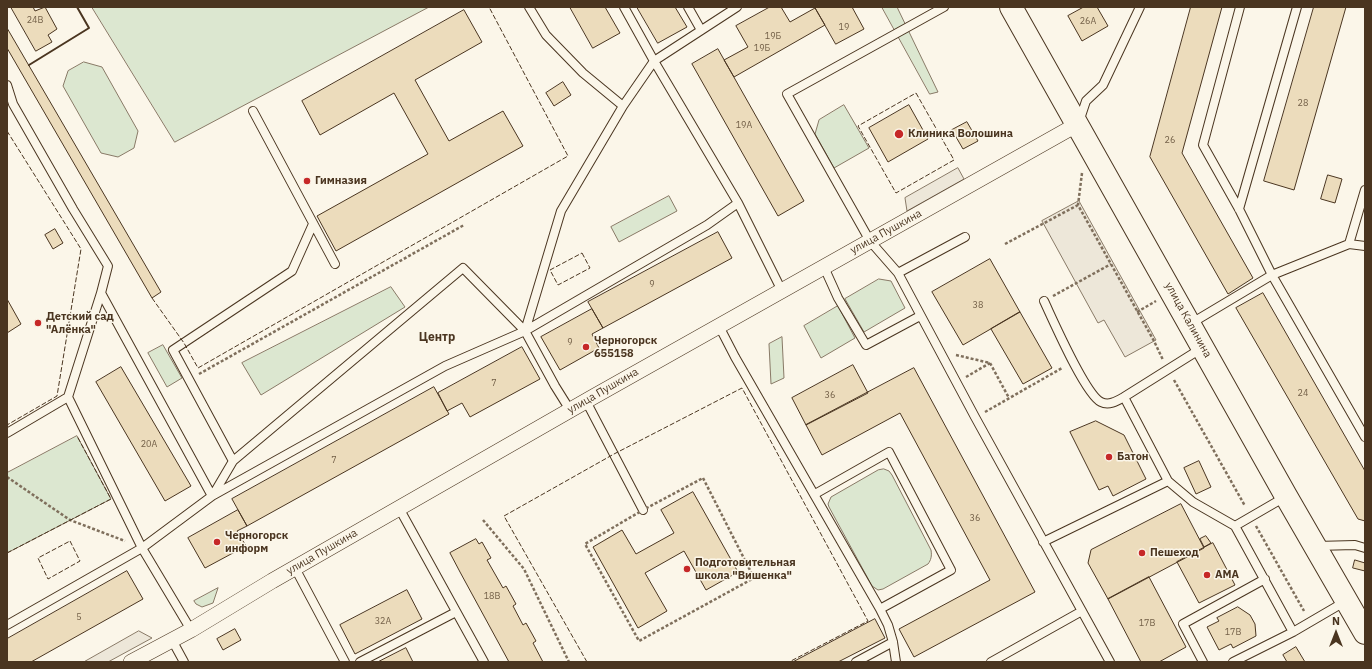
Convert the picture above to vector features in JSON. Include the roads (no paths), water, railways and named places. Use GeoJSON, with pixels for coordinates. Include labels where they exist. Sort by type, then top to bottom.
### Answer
{"type":"FeatureCollection","features":[{"type":"Feature","properties":{"kind":"main road","name":"улица Калинина"},"geometry":{"type":"LineString","coordinates":[[1010,7],[1078,124],[1365,634]]}},
{"type":"Feature","properties":{"kind":"street","name":"улица Пушкина"},"geometry":{"type":"LineString","coordinates":[[132,662],[570,410],[1078,124]]}},
{"type":"Feature","properties":{"kind":"lane"},"geometry":{"type":"LineString","coordinates":[[529,7],[546,35],[583,73],[623,106]]}},
{"type":"Feature","properties":{"kind":"lane"},"geometry":{"type":"LineString","coordinates":[[624,7],[654,61],[738,203],[782,291]]}},
{"type":"Feature","properties":{"kind":"lane"},"geometry":{"type":"LineString","coordinates":[[688,7],[701,30]]}},
{"type":"Feature","properties":{"kind":"lane"},"geometry":{"type":"LineString","coordinates":[[525,331],[561,210],[623,106],[654,61],[737,7]]}},
{"type":"Feature","properties":{"kind":"lane"},"geometry":{"type":"LineString","coordinates":[[944,7],[787,94],[870,241],[898,273],[1043,542],[1110,662]]}},
{"type":"Feature","properties":{"kind":"lane"},"geometry":{"type":"LineString","coordinates":[[1078,124],[1086,101],[1103,85],[1140,7]]}},
{"type":"Feature","properties":{"kind":"lane"},"geometry":{"type":"LineString","coordinates":[[1240,7],[1203,145],[1239,209],[1272,275],[1365,437]]}},
{"type":"Feature","properties":{"kind":"lane"},"geometry":{"type":"LineString","coordinates":[[1239,209],[1297,7]]}},
{"type":"Feature","properties":{"kind":"lane"},"geometry":{"type":"LineString","coordinates":[[7,85],[10,106],[108,266],[68,397],[7,433]]}},
{"type":"Feature","properties":{"kind":"lane"},"geometry":{"type":"LineString","coordinates":[[253,110],[335,264]]}},
{"type":"Feature","properties":{"kind":"lane"},"geometry":{"type":"LineString","coordinates":[[1349,244],[1365,190]]}},
{"type":"Feature","properties":{"kind":"lane"},"geometry":{"type":"LineString","coordinates":[[7,625],[142,548],[212,496],[445,366],[525,331],[707,225],[738,203]]}},
{"type":"Feature","properties":{"kind":"lane"},"geometry":{"type":"LineString","coordinates":[[233,461],[173,350],[292,271],[313,224]]}},
{"type":"Feature","properties":{"kind":"lane"},"geometry":{"type":"LineString","coordinates":[[898,273],[965,237]]}},
{"type":"Feature","properties":{"kind":"lane"},"geometry":{"type":"LineString","coordinates":[[1190,324],[1272,275],[1349,244],[1365,246]]}},
{"type":"Feature","properties":{"kind":"lane"},"geometry":{"type":"LineString","coordinates":[[824,267],[838,298],[866,345],[920,316]]}},
{"type":"Feature","properties":{"kind":"lane"},"geometry":{"type":"LineString","coordinates":[[212,496],[233,461],[463,268],[525,331],[570,410]]}},
{"type":"Feature","properties":{"kind":"lane"},"geometry":{"type":"LineString","coordinates":[[101,293],[212,496]]}},
{"type":"Feature","properties":{"kind":"lane"},"geometry":{"type":"LineString","coordinates":[[1044,301],[1073,362],[1089,390],[1101,402],[1111,404],[1124,397],[1203,347]]}},
{"type":"Feature","properties":{"kind":"lane"},"geometry":{"type":"LineString","coordinates":[[719,326],[735,357],[880,609],[888,625],[893,642],[893,661]]}},
{"type":"Feature","properties":{"kind":"lane"},"geometry":{"type":"LineString","coordinates":[[68,397],[142,548],[190,630]]}},
{"type":"Feature","properties":{"kind":"lane"},"geometry":{"type":"LineString","coordinates":[[1124,397],[1168,481],[1193,502],[1235,526],[1293,632]]}},
{"type":"Feature","properties":{"kind":"lane"},"geometry":{"type":"LineString","coordinates":[[586,401],[643,510]]}},
{"type":"Feature","properties":{"kind":"lane"},"geometry":{"type":"LineString","coordinates":[[815,494],[890,452],[952,570],[880,609]]}},
{"type":"Feature","properties":{"kind":"lane"},"geometry":{"type":"LineString","coordinates":[[1043,542],[1168,481]]}},
{"type":"Feature","properties":{"kind":"lane"},"geometry":{"type":"LineString","coordinates":[[1235,526],[1286,496]]}},
{"type":"Feature","properties":{"kind":"lane"},"geometry":{"type":"LineString","coordinates":[[399,508],[484,662]]}},
{"type":"Feature","properties":{"kind":"lane"},"geometry":{"type":"LineString","coordinates":[[1315,546],[1355,545],[1365,548]]}},
{"type":"Feature","properties":{"kind":"lane"},"geometry":{"type":"LineString","coordinates":[[295,568],[345,662]]}},
{"type":"Feature","properties":{"kind":"lane"},"geometry":{"type":"LineString","coordinates":[[1203,662],[1183,624],[1265,579]]}},
{"type":"Feature","properties":{"kind":"lane"},"geometry":{"type":"LineString","coordinates":[[1233,662],[1293,632],[1346,601]]}},
{"type":"Feature","properties":{"kind":"lane"},"geometry":{"type":"LineString","coordinates":[[360,662],[456,612]]}},
{"type":"Feature","properties":{"kind":"lane"},"geometry":{"type":"LineString","coordinates":[[991,662],[1082,612]]}},
{"type":"Feature","properties":{"kind":"lane"},"geometry":{"type":"LineString","coordinates":[[172,640],[184,662]]}},
{"type":"Feature","properties":{"kind":"lane"},"geometry":{"type":"LineString","coordinates":[[856,662],[893,642]]}},
{"type":"Feature","properties":{"kind":"place","name":"Клиника Волошина"},"geometry":{"type":"Point","coordinates":[899,134]}},
{"type":"Feature","properties":{"kind":"place","name":"Гимназия"},"geometry":{"type":"Point","coordinates":[307,181]}},
{"type":"Feature","properties":{"kind":"place","name":"Детский сад \"Алёнка\""},"geometry":{"type":"Point","coordinates":[38,323]}},
{"type":"Feature","properties":{"kind":"place","name":"Черногорск 655158"},"geometry":{"type":"Point","coordinates":[586,347]}},
{"type":"Feature","properties":{"kind":"place","name":"Батон"},"geometry":{"type":"Point","coordinates":[1109,457]}},
{"type":"Feature","properties":{"kind":"place","name":"Черногорск информ"},"geometry":{"type":"Point","coordinates":[217,542]}},
{"type":"Feature","properties":{"kind":"place","name":"Пешеход"},"geometry":{"type":"Point","coordinates":[1142,553]}},
{"type":"Feature","properties":{"kind":"place","name":"Подготовительная школа \"Вишенка\""},"geometry":{"type":"Point","coordinates":[687,569]}},
{"type":"Feature","properties":{"kind":"place","name":"АМА"},"geometry":{"type":"Point","coordinates":[1207,575]}},
{"type":"Feature","properties":{"kind":"district","name":"Центр"},"geometry":{"type":"Point","coordinates":[437,338]}}]}
